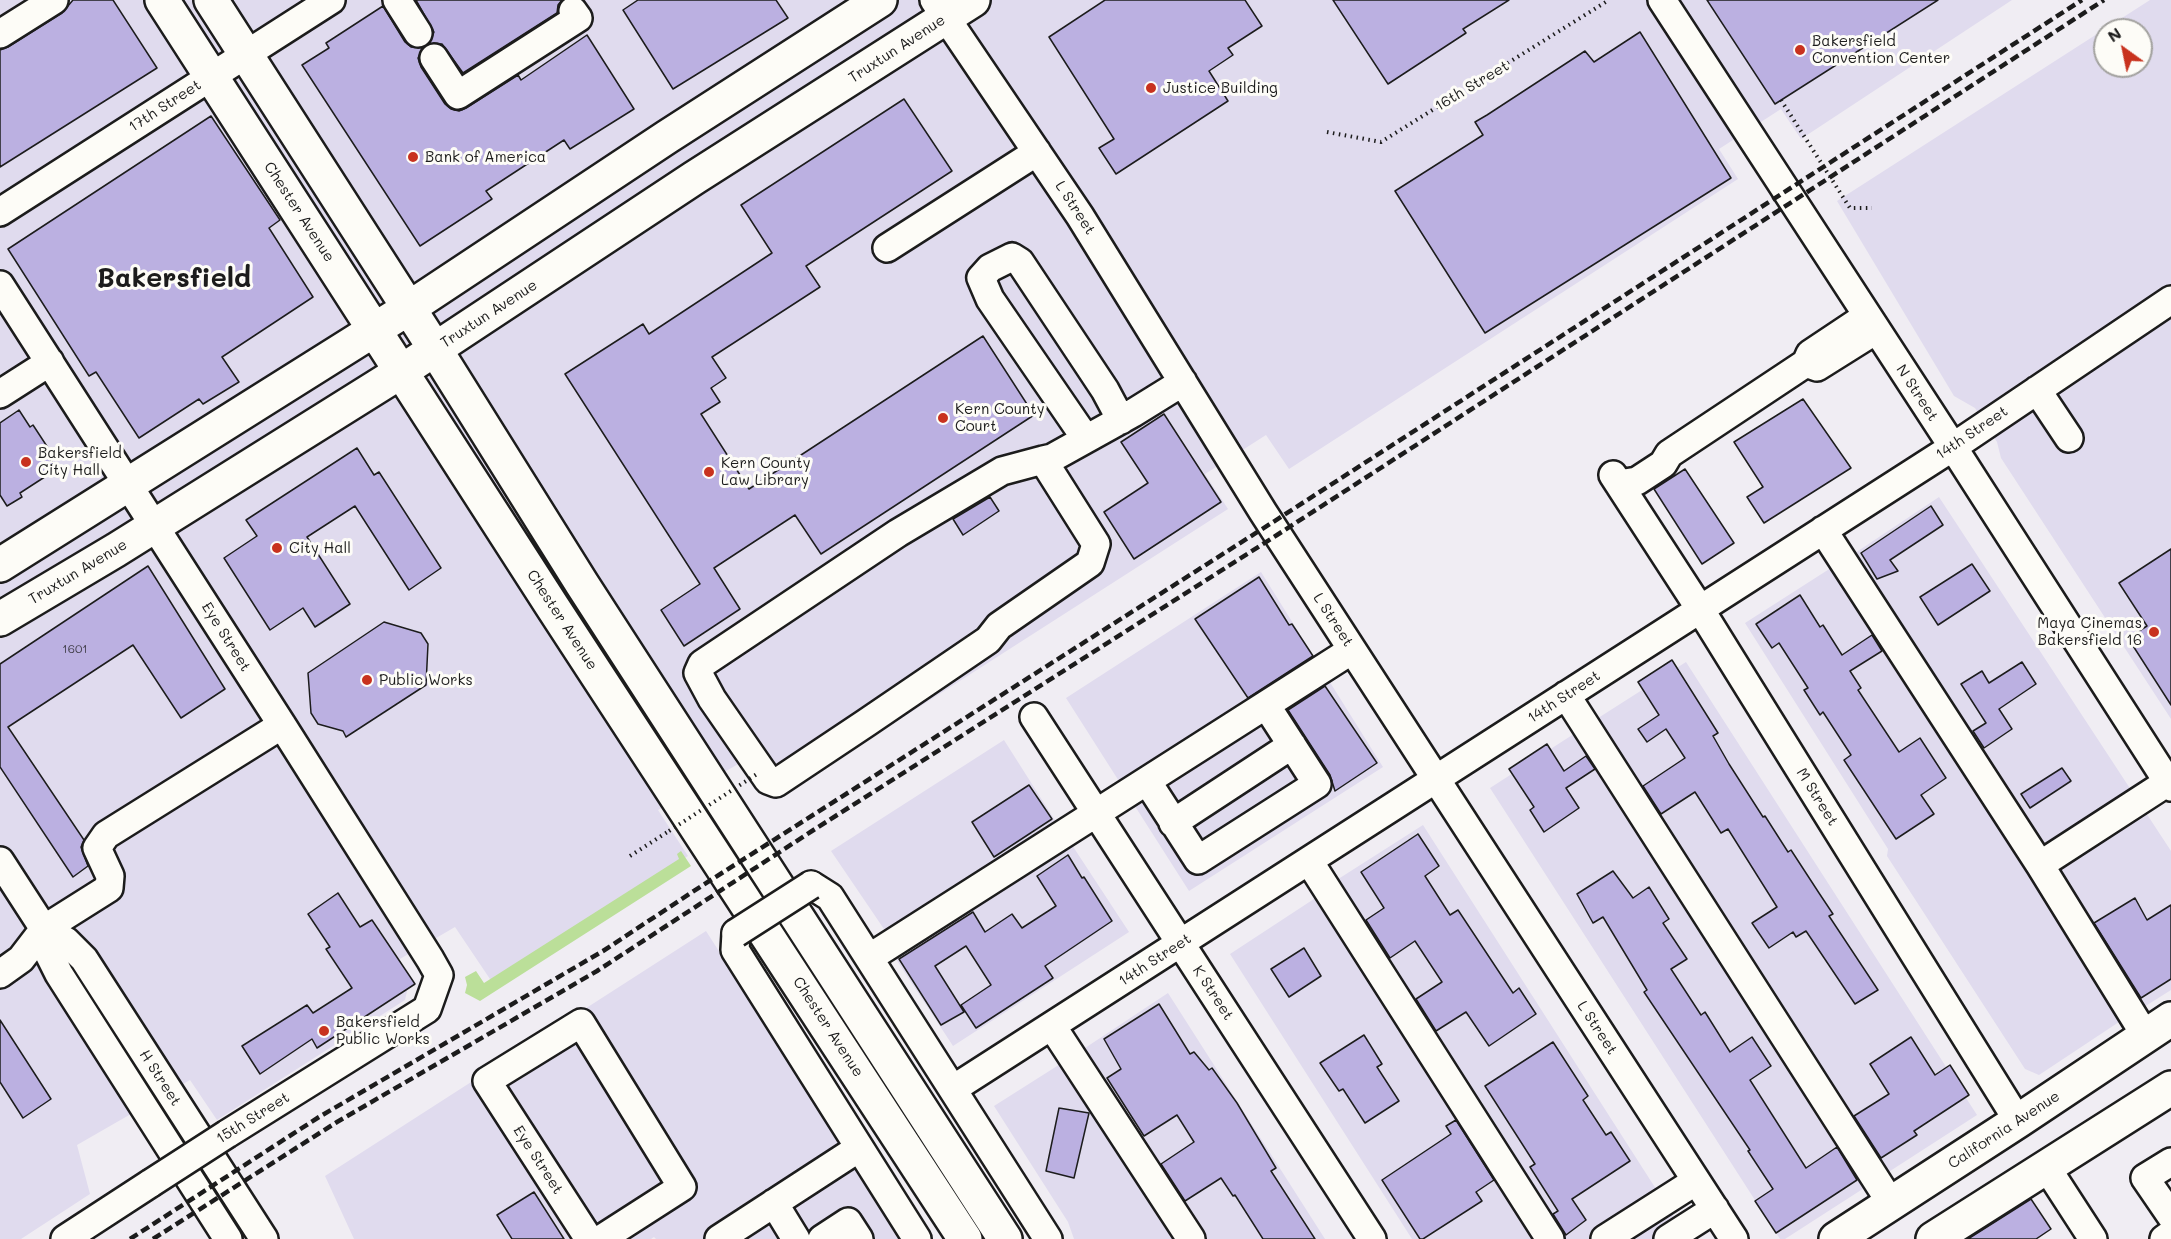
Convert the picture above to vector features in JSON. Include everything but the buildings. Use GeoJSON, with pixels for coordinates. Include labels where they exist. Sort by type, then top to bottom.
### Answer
{"type":"FeatureCollection","features":[{"type":"Feature","properties":{"kind":"main road","name":"Chester Avenue"},"geometry":{"type":"LineString","coordinates":[[162,0],[552,606],[965,1239]]}},
{"type":"Feature","properties":{"kind":"main road"},"geometry":{"type":"LineString","coordinates":[[211,0],[409,308],[582,584],[1005,1239]]}},
{"type":"Feature","properties":{"kind":"main road"},"geometry":{"type":"LineString","coordinates":[[0,565],[409,308],[667,137],[880,0]]}},
{"type":"Feature","properties":{"kind":"main road","name":"Truxtun Avenue"},"geometry":{"type":"LineString","coordinates":[[0,620],[402,371],[694,178],[940,9],[974,0]]}},
{"type":"Feature","properties":{"kind":"main road","name":"California Avenue"},"geometry":{"type":"LineString","coordinates":[[1836,1239],[2158,1027]]}},
{"type":"Feature","properties":{"kind":"main road"},"geometry":{"type":"LineString","coordinates":[[1933,1239],[2171,1088]]}},
{"type":"Feature","properties":{"kind":"street"},"geometry":{"type":"LineString","coordinates":[[0,34],[54,0]]}},
{"type":"Feature","properties":{"kind":"street","name":"17th Street"},"geometry":{"type":"LineString","coordinates":[[0,212],[331,0]]}},
{"type":"Feature","properties":{"kind":"street"},"geometry":{"type":"LineString","coordinates":[[397,0],[418,33]]}},
{"type":"Feature","properties":{"kind":"street","name":"N Street"},"geometry":{"type":"LineString","coordinates":[[1662,0],[1953,447],[2169,785]]}},
{"type":"Feature","properties":{"kind":"street","name":"L Street"},"geometry":{"type":"LineString","coordinates":[[940,9],[1080,216],[1263,512],[1734,1239]]}},
{"type":"Feature","properties":{"kind":"street"},"geometry":{"type":"LineString","coordinates":[[434,58],[458,95],[578,18],[573,10]]}},
{"type":"Feature","properties":{"kind":"street"},"geometry":{"type":"LineString","coordinates":[[887,248],[1037,152]]}},
{"type":"Feature","properties":{"kind":"street"},"geometry":{"type":"LineString","coordinates":[[1086,439],[990,299],[981,278],[990,268],[1012,257],[1020,262],[1105,390],[1121,420]]}},
{"type":"Feature","properties":{"kind":"street","name":"Eye Street"},"geometry":{"type":"LineString","coordinates":[[0,285],[430,959],[439,975],[433,993]]}},
{"type":"Feature","properties":{"kind":"street","name":"14th Street"},"geometry":{"type":"LineString","coordinates":[[953,1089],[1953,447],[2171,300]]}},
{"type":"Feature","properties":{"kind":"street","name":"M Street"},"geometry":{"type":"LineString","coordinates":[[1872,323],[1817,367],[1806,363],[1669,454],[1663,464],[1637,481],[1616,479],[1700,609],[2018,1121]]}},
{"type":"Feature","properties":{"kind":"street"},"geometry":{"type":"LineString","coordinates":[[0,394],[50,362]]}},
{"type":"Feature","properties":{"kind":"street"},"geometry":{"type":"LineString","coordinates":[[1043,460],[1096,544],[1090,563],[999,626],[988,640],[851,733],[776,783],[768,780],[712,699],[698,673],[702,664],[898,533],[1002,471],[1043,460],[1052,458],[1183,382]]}},
{"type":"Feature","properties":{"kind":"street"},"geometry":{"type":"LineString","coordinates":[[2037,390],[2069,438]]}},
{"type":"Feature","properties":{"kind":"street"},"geometry":{"type":"LineString","coordinates":[[1823,530],[2040,865],[2158,1027]]}},
{"type":"Feature","properties":{"kind":"street"},"geometry":{"type":"LineString","coordinates":[[869,958],[1352,650]]}},
{"type":"Feature","properties":{"kind":"street"},"geometry":{"type":"LineString","coordinates":[[1566,695],[1892,1203]]}},
{"type":"Feature","properties":{"kind":"street"},"geometry":{"type":"LineString","coordinates":[[1147,781],[1198,860],[1317,784],[1266,705]]}},
{"type":"Feature","properties":{"kind":"street","name":"K Street"},"geometry":{"type":"LineString","coordinates":[[1034,717],[1372,1239]]}},
{"type":"Feature","properties":{"kind":"street"},"geometry":{"type":"LineString","coordinates":[[0,975],[21,959],[44,929],[109,888],[110,876],[97,848],[106,834],[282,725]]}},
{"type":"Feature","properties":{"kind":"street"},"geometry":{"type":"LineString","coordinates":[[1173,823],[1292,745]]}},
{"type":"Feature","properties":{"kind":"street"},"geometry":{"type":"LineString","coordinates":[[2040,865],[2169,785]]}},
{"type":"Feature","properties":{"kind":"street","name":"H Street"},"geometry":{"type":"LineString","coordinates":[[0,861],[44,929],[48,952],[58,974],[228,1239]]}},
{"type":"Feature","properties":{"kind":"street"},"geometry":{"type":"LineString","coordinates":[[1309,861],[1550,1239]]}},
{"type":"Feature","properties":{"kind":"street"},"geometry":{"type":"LineString","coordinates":[[917,1239],[735,950],[736,933],[810,885],[830,897],[1048,1239]]}},
{"type":"Feature","properties":{"kind":"street","name":"H Street"},"geometry":{"type":"LineString","coordinates":[[44,929],[66,941],[84,959],[264,1239]]}},
{"type":"Feature","properties":{"kind":"street"},"geometry":{"type":"LineString","coordinates":[[0,975],[26,970],[58,974]]}},
{"type":"Feature","properties":{"kind":"street","name":"15th Street"},"geometry":{"type":"LineString","coordinates":[[65,1239],[427,1009],[433,993]]}},
{"type":"Feature","properties":{"kind":"street","name":"Eye Street"},"geometry":{"type":"LineString","coordinates":[[589,1239],[488,1082],[581,1023],[682,1187],[601,1239]]}},
{"type":"Feature","properties":{"kind":"street"},"geometry":{"type":"LineString","coordinates":[[1052,1026],[1191,1239]]}},
{"type":"Feature","properties":{"kind":"street"},"geometry":{"type":"LineString","coordinates":[[719,1239],[859,1148]]}},
{"type":"Feature","properties":{"kind":"street"},"geometry":{"type":"LineString","coordinates":[[2171,1162],[2145,1178],[2171,1216]]}},
{"type":"Feature","properties":{"kind":"street"},"geometry":{"type":"LineString","coordinates":[[2047,1168],[2093,1239]]}},
{"type":"Feature","properties":{"kind":"street"},"geometry":{"type":"LineString","coordinates":[[1605,1239],[1696,1181]]}},
{"type":"Feature","properties":{"kind":"street"},"geometry":{"type":"LineString","coordinates":[[774,1203],[796,1239]]}},
{"type":"Feature","properties":{"kind":"street"},"geometry":{"type":"LineString","coordinates":[[1641,1215],[1675,1235],[1714,1209]]}},
{"type":"Feature","properties":{"kind":"street"},"geometry":{"type":"LineString","coordinates":[[822,1239],[848,1222],[859,1239]]}},
{"type":"Feature","properties":{"kind":"street"},"geometry":{"type":"LineString","coordinates":[[2163,1239],[2171,1234]]}},
{"type":"Feature","properties":{"kind":"path","name":"16th Street"},"geometry":{"type":"LineString","coordinates":[[1327,132],[1381,142],[1609,0]]}},
{"type":"Feature","properties":{"kind":"path"},"geometry":{"type":"LineString","coordinates":[[1781,100],[1850,208],[1872,208]]}},
{"type":"Feature","properties":{"kind":"path"},"geometry":{"type":"LineString","coordinates":[[630,856],[757,774]]}},
{"type":"Feature","properties":{"kind":"shaded area"},"geometry":{"type":"Polygon","coordinates":[[[0,0],[2012,0],[1801,139],[1781,109],[1719,149],[1738,179],[1289,469],[1266,435],[1205,474],[1228,509],[774,800],[747,759],[658,810],[688,856],[492,982],[455,927],[393,963],[408,987],[405,1000],[217,1120],[190,1080],[77,1145],[90,1194],[21,1239],[0,1239],[0,0]]]}},
{"type":"Feature","properties":{"kind":"shaded area"},"geometry":{"type":"Polygon","coordinates":[[[2150,0],[2171,0],[2171,719],[2001,458],[1997,442],[1975,408],[1954,396],[1837,201],[2093,37],[2093,78],[2153,78],[2153,18],[2122,18],[2150,0]]]}},
{"type":"Feature","properties":{"kind":"shaded area"},"geometry":{"type":"Polygon","coordinates":[[[1939,497],[2171,851],[2171,990],[2144,1007],[1852,555],[1939,497]]]}},
{"type":"Feature","properties":{"kind":"shaded area"},"geometry":{"type":"Polygon","coordinates":[[[1834,566],[2125,1018],[2039,1075],[2025,1069],[1887,856],[1888,849],[1745,623],[1834,566]]]}},
{"type":"Feature","properties":{"kind":"shaded area"},"geometry":{"type":"Polygon","coordinates":[[[1261,572],[1383,767],[1189,891],[1066,698],[1261,572]]]}},
{"type":"Feature","properties":{"kind":"shaded area"},"geometry":{"type":"Polygon","coordinates":[[[1686,662],[1977,1115],[1887,1173],[1595,720],[1686,662]]]}},
{"type":"Feature","properties":{"kind":"shaded area"},"geometry":{"type":"Polygon","coordinates":[[[1580,730],[1872,1183],[1785,1239],[1780,1239],[1490,788],[1580,730]]]}},
{"type":"Feature","properties":{"kind":"shaded area"},"geometry":{"type":"Polygon","coordinates":[[[1004,740],[1056,822],[886,932],[831,851],[1004,740]]]}},
{"type":"Feature","properties":{"kind":"shaded area"},"geometry":{"type":"Polygon","coordinates":[[[1423,825],[1688,1239],[1564,1239],[1332,883],[1423,825]]]}},
{"type":"Feature","properties":{"kind":"shaded area"},"geometry":{"type":"Polygon","coordinates":[[[1072,845],[1129,932],[953,1046],[896,959],[1072,845]]]}},
{"type":"Feature","properties":{"kind":"shaded area"},"geometry":{"type":"Polygon","coordinates":[[[1320,895],[1539,1239],[1412,1239],[1230,954],[1320,895]]]}},
{"type":"Feature","properties":{"kind":"shaded area"},"geometry":{"type":"Polygon","coordinates":[[[706,931],[903,1239],[656,1239],[654,1237],[651,1239],[354,1239],[325,1176],[706,931]]]}},
{"type":"Feature","properties":{"kind":"shaded area"},"geometry":{"type":"Polygon","coordinates":[[[1168,993],[1325,1239],[1201,1239],[1079,1052],[1168,993]]]}},
{"type":"Feature","properties":{"kind":"shaded area"},"geometry":{"type":"Polygon","coordinates":[[[1065,1061],[1177,1239],[1074,1239],[1068,1222],[994,1106],[1065,1061]]]}},
{"type":"Feature","properties":{"kind":"green space"},"geometry":{"type":"Polygon","coordinates":[[[681,851],[691,866],[480,1001],[465,993],[467,985],[465,977],[476,971],[484,983],[679,859],[677,854],[681,851]]]}},
{"type":"Feature","properties":{"kind":"railway"},"geometry":{"type":"LineString","coordinates":[[130,1239],[319,1117],[603,951],[2082,0]]}},
{"type":"Feature","properties":{"kind":"railway"},"geometry":{"type":"LineString","coordinates":[[153,1239],[337,1122],[597,971],[812,831],[1277,535],[2104,0]]}},
{"type":"Feature","properties":{"kind":"place","name":"Bakersfield Convention Center"},"geometry":{"type":"Point","coordinates":[1800,50]}},
{"type":"Feature","properties":{"kind":"place","name":"Justice Building"},"geometry":{"type":"Point","coordinates":[1151,88]}},
{"type":"Feature","properties":{"kind":"place","name":"Bank of America"},"geometry":{"type":"Point","coordinates":[413,157]}},
{"type":"Feature","properties":{"kind":"place","name":"Kern County Court"},"geometry":{"type":"Point","coordinates":[943,418]}},
{"type":"Feature","properties":{"kind":"place","name":"Bakersfield City Hall"},"geometry":{"type":"Point","coordinates":[26,462]}},
{"type":"Feature","properties":{"kind":"place","name":"Kern County Law Library"},"geometry":{"type":"Point","coordinates":[709,472]}},
{"type":"Feature","properties":{"kind":"place","name":"City Hall"},"geometry":{"type":"Point","coordinates":[277,548]}},
{"type":"Feature","properties":{"kind":"place","name":"Maya Cinemas Bakersfield 16"},"geometry":{"type":"Point","coordinates":[2154,632]}},
{"type":"Feature","properties":{"kind":"place","name":"Public Works"},"geometry":{"type":"Point","coordinates":[367,680]}},
{"type":"Feature","properties":{"kind":"place","name":"Bakersfield Public Works"},"geometry":{"type":"Point","coordinates":[324,1031]}},
{"type":"Feature","properties":{"kind":"district","name":"Bakersfield"},"geometry":{"type":"Point","coordinates":[174,279]}}]}
